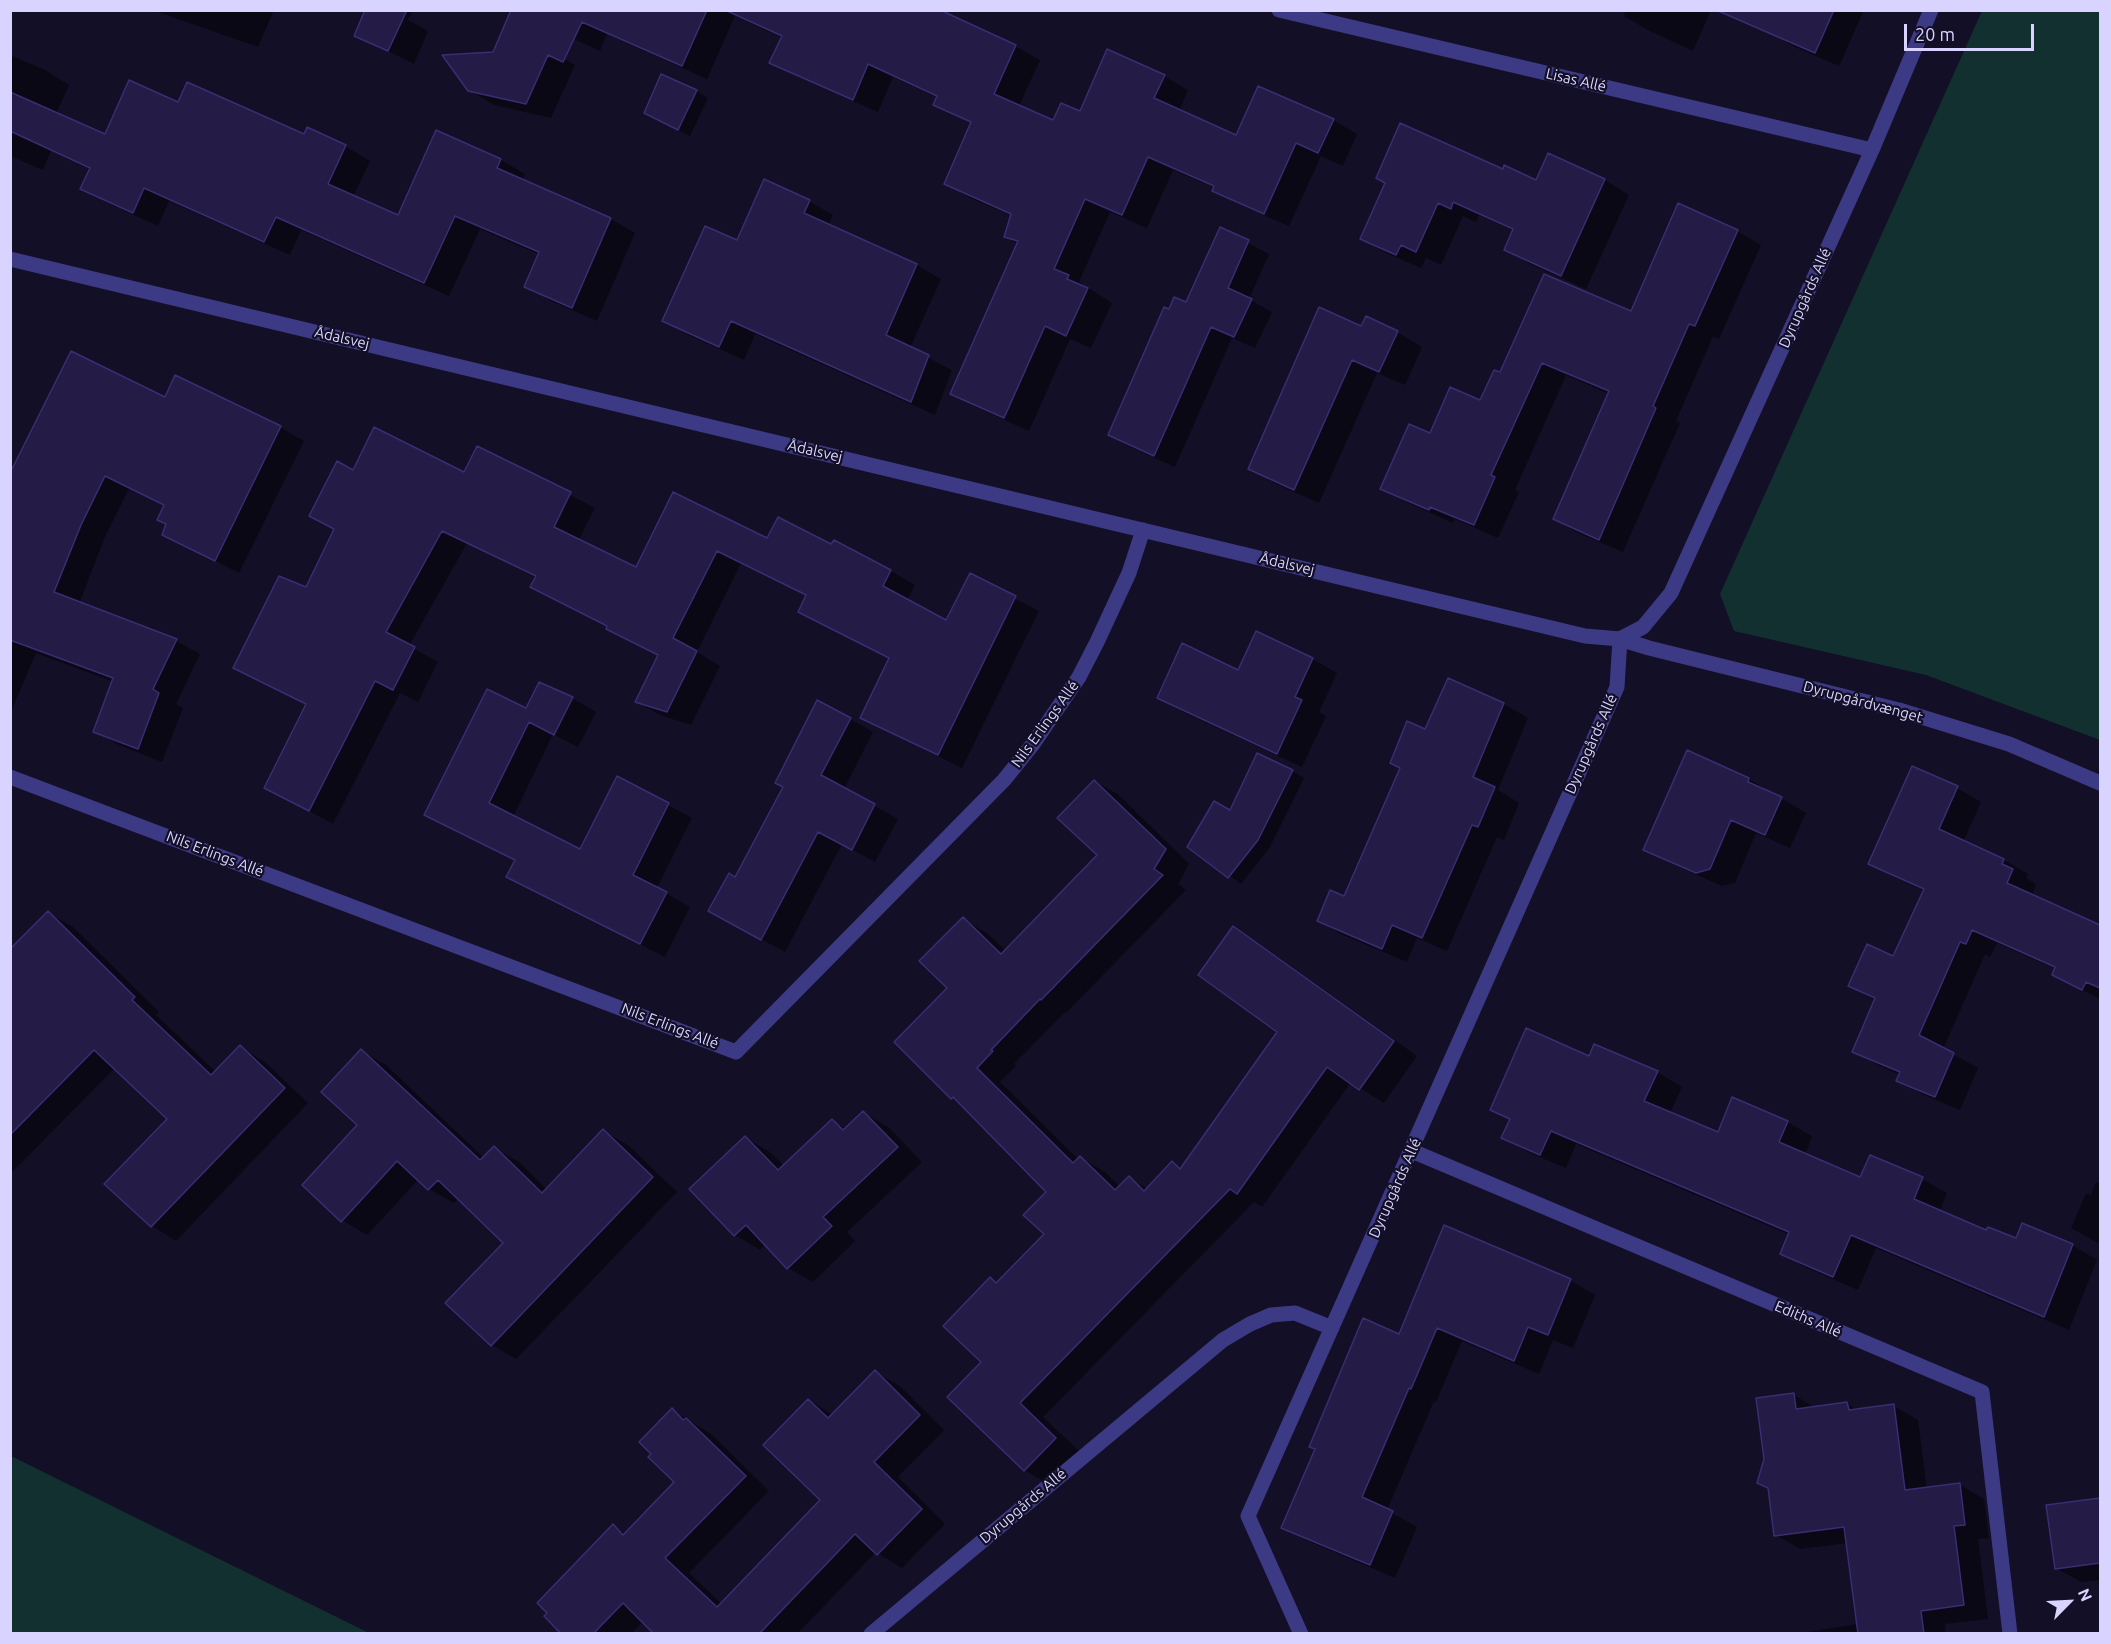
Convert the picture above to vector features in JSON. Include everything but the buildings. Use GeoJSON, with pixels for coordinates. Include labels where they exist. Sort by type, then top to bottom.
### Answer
{"type":"FeatureCollection","features":[{"type":"Feature","properties":{"kind":"street","name":"Lisas Allé"},"geometry":{"type":"LineString","coordinates":[[1280,10],[1872,150]]}},
{"type":"Feature","properties":{"kind":"street","name":"Dyrupgårds Allé"},"geometry":{"type":"LineString","coordinates":[[1300,1634],[1248,1516],[1617,687],[1620,639],[1642,627],[1671,593],[1872,150],[1931,10]]}},
{"type":"Feature","properties":{"kind":"street","name":"Ådalsvej"},"geometry":{"type":"LineString","coordinates":[[10,259],[1584,636],[1620,639]]}},
{"type":"Feature","properties":{"kind":"street","name":"Nils Erlings Allé"},"geometry":{"type":"LineString","coordinates":[[10,777],[736,1052],[1004,780],[1033,744],[1079,677],[1098,642],[1129,573],[1143,530]]}},
{"type":"Feature","properties":{"kind":"street","name":"Dyrupgårdvænget"},"geometry":{"type":"LineString","coordinates":[[1620,639],[1899,710],[2009,744],[2100,783]]}},
{"type":"Feature","properties":{"kind":"street","name":"Ediths Allé"},"geometry":{"type":"LineString","coordinates":[[1412,1151],[1982,1392],[2010,1634]]}},
{"type":"Feature","properties":{"kind":"street","name":"Dyrupgårds Allé"},"geometry":{"type":"LineString","coordinates":[[872,1634],[1223,1341],[1250,1324],[1271,1315],[1295,1313],[1332,1328]]}},
{"type":"Feature","properties":{"kind":"green space"},"geometry":{"type":"Polygon","coordinates":[[[1982,11],[2100,11],[2100,740],[1926,675],[1734,631],[1720,594],[1982,11]]]}},
{"type":"Feature","properties":{"kind":"green space"},"geometry":{"type":"Polygon","coordinates":[[[11,1456],[369,1633],[11,1633],[11,1456]]]}}]}
